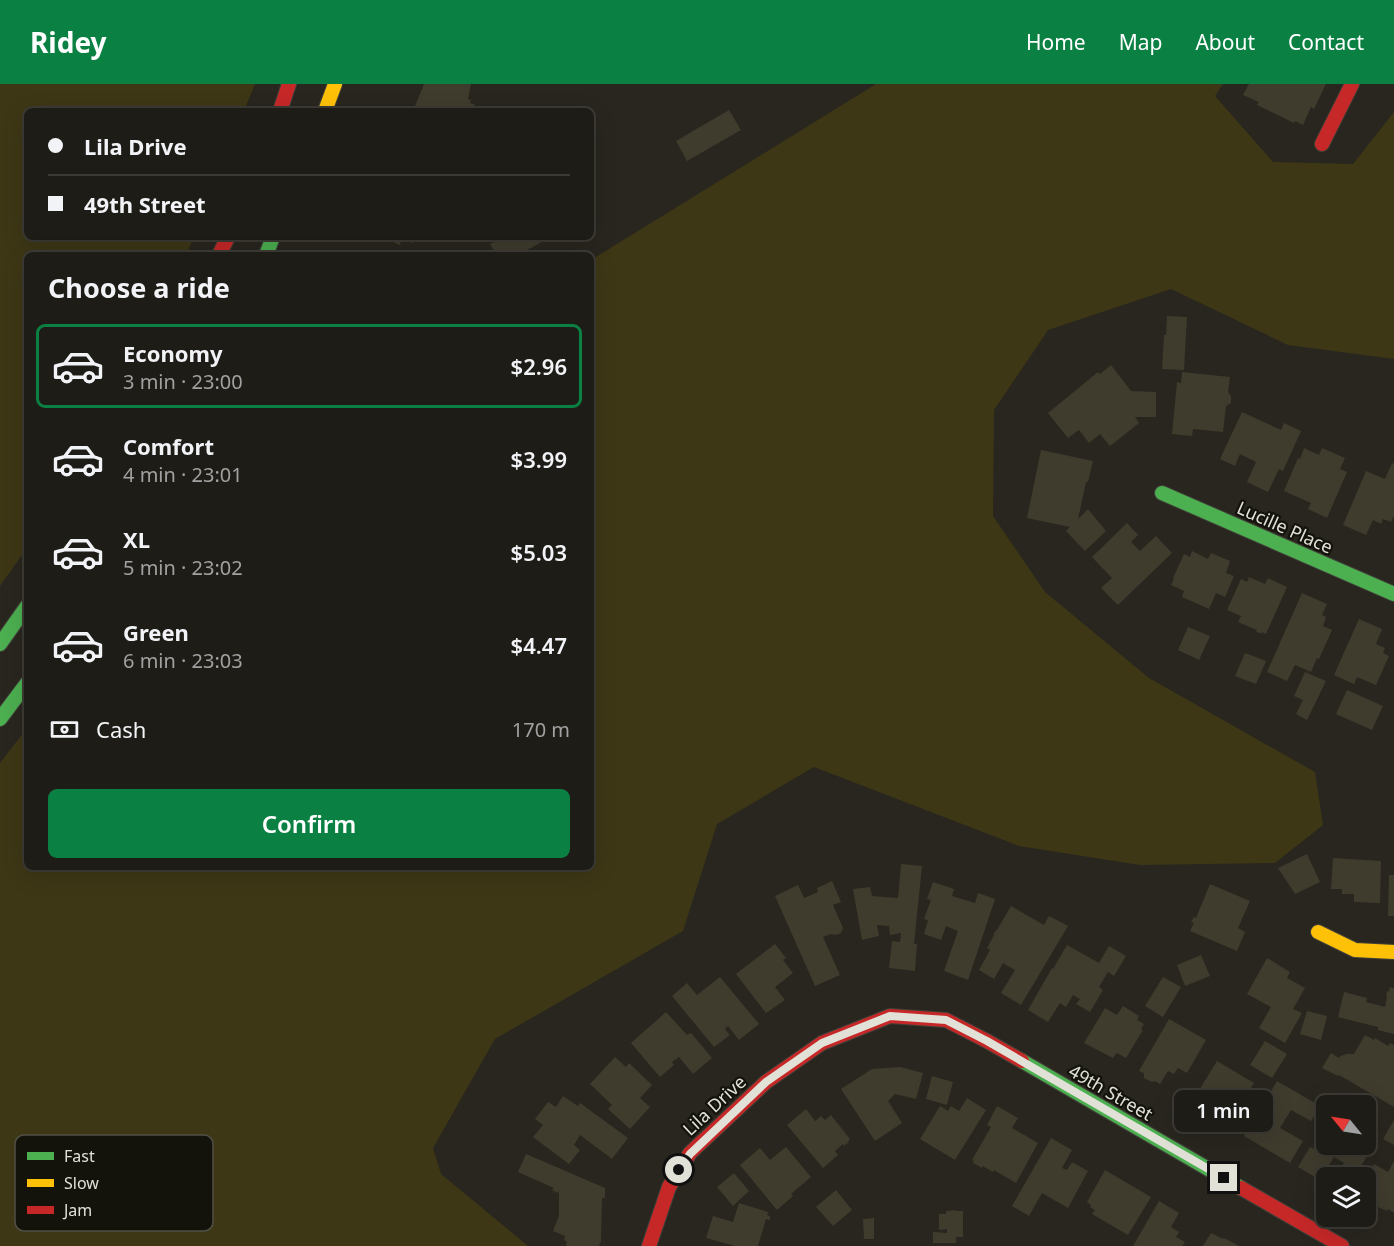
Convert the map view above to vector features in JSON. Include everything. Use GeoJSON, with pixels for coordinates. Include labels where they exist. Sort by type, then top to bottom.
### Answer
{"type":"FeatureCollection","features":[{"type":"Feature","properties":{"kind":"street"},"geometry":{"type":"LineString","coordinates":[[281,108],[289,84]]}},
{"type":"Feature","properties":{"kind":"street"},"geometry":{"type":"LineString","coordinates":[[326,108],[336,84]]}},
{"type":"Feature","properties":{"kind":"street"},"geometry":{"type":"LineString","coordinates":[[1322,144],[1352,84]]}},
{"type":"Feature","properties":{"kind":"street","name":"Lucille Place"},"geometry":{"type":"LineString","coordinates":[[1162,493],[1394,594]]}},
{"type":"Feature","properties":{"kind":"street"},"geometry":{"type":"LineString","coordinates":[[0,644],[24,610]]}},
{"type":"Feature","properties":{"kind":"street"},"geometry":{"type":"LineString","coordinates":[[0,719],[24,687]]}},
{"type":"Feature","properties":{"kind":"street"},"geometry":{"type":"LineString","coordinates":[[1318,932],[1355,950],[1394,952]]}},
{"type":"Feature","properties":{"kind":"street","name":"Lila Drive"},"geometry":{"type":"LineString","coordinates":[[649,1246],[669,1187],[690,1154],[766,1082],[822,1043],[890,1016],[946,1020],[987,1041]]}},
{"type":"Feature","properties":{"kind":"street","name":"49th Street"},"geometry":{"type":"LineString","coordinates":[[987,1041],[1342,1246]]}},
{"type":"Feature","properties":{"kind":"shaded area"},"geometry":{"type":"Polygon","coordinates":[[[0,84],[255,84],[245,108],[24,108],[24,240],[193,240],[187,252],[24,252],[24,552],[0,586],[0,84]]]}},
{"type":"Feature","properties":{"kind":"shaded area"},"geometry":{"type":"Polygon","coordinates":[[[876,84],[1223,84],[1215,96],[1273,162],[1353,164],[1394,112],[1394,359],[1288,345],[1171,289],[1048,330],[994,410],[993,516],[1045,592],[1149,678],[1315,772],[1323,825],[1275,863],[1140,865],[1019,846],[814,767],[717,824],[683,931],[495,1039],[433,1148],[441,1174],[528,1246],[0,1246],[0,763],[24,732],[24,870],[594,870],[594,258],[876,84]]]}},
{"type":"Feature","properties":{"kind":"building"},"geometry":{"type":"Polygon","coordinates":[[[424,84],[471,84],[468,99],[475,105],[474,108],[414,108],[424,84]]]}},
{"type":"Feature","properties":{"kind":"building"},"geometry":{"type":"Polygon","coordinates":[[[1249,84],[1326,84],[1314,109],[1311,107],[1303,125],[1257,105],[1259,102],[1243,95],[1249,84]]]}},
{"type":"Feature","properties":{"kind":"building"},"geometry":{"type":"Polygon","coordinates":[[[729,110],[741,130],[687,161],[676,141],[729,110]]]}},
{"type":"Feature","properties":{"kind":"building"},"geometry":{"type":"Polygon","coordinates":[[[388,240],[401,240],[400,245],[388,240]]]}},
{"type":"Feature","properties":{"kind":"building"},"geometry":{"type":"Polygon","coordinates":[[[497,240],[546,240],[524,252],[494,252],[490,244],[497,240]]]}},
{"type":"Feature","properties":{"kind":"building"},"geometry":{"type":"Polygon","coordinates":[[[1167,316],[1187,317],[1184,370],[1162,369],[1167,316]]]}},
{"type":"Feature","properties":{"kind":"building"},"geometry":{"type":"Polygon","coordinates":[[[1111,365],[1131,391],[1156,392],[1156,417],[1135,417],[1139,423],[1110,446],[1100,434],[1089,443],[1079,430],[1068,438],[1048,413],[1098,372],[1100,374],[1111,365]]]}},
{"type":"Feature","properties":{"kind":"building"},"geometry":{"type":"Polygon","coordinates":[[[1182,372],[1230,377],[1228,392],[1231,396],[1231,403],[1226,406],[1223,432],[1193,429],[1192,436],[1172,434],[1177,382],[1181,383],[1182,372]]]}},
{"type":"Feature","properties":{"kind":"building"},"geometry":{"type":"Polygon","coordinates":[[[1242,412],[1281,430],[1284,423],[1301,431],[1283,471],[1279,469],[1268,492],[1247,482],[1256,462],[1240,454],[1235,466],[1220,459],[1242,412]]]}},
{"type":"Feature","properties":{"kind":"building"},"geometry":{"type":"Polygon","coordinates":[[[1304,448],[1319,455],[1322,448],[1345,458],[1340,469],[1347,472],[1327,518],[1308,509],[1311,503],[1284,491],[1304,448]]]}},
{"type":"Feature","properties":{"kind":"building"},"geometry":{"type":"Polygon","coordinates":[[[1041,450],[1093,461],[1078,519],[1088,509],[1106,531],[1085,551],[1066,531],[1070,527],[1027,518],[1041,450]]]}},
{"type":"Feature","properties":{"kind":"building"},"geometry":{"type":"Polygon","coordinates":[[[1392,463],[1394,464],[1394,516],[1391,522],[1383,519],[1381,524],[1373,520],[1366,535],[1343,525],[1366,471],[1385,479],[1392,463]]]}},
{"type":"Feature","properties":{"kind":"building"},"geometry":{"type":"Polygon","coordinates":[[[1127,523],[1138,535],[1131,542],[1140,551],[1156,536],[1172,553],[1118,605],[1101,588],[1112,578],[1092,557],[1127,523]]]}},
{"type":"Feature","properties":{"kind":"building"},"geometry":{"type":"Polygon","coordinates":[[[1192,551],[1208,559],[1211,553],[1230,561],[1226,573],[1234,576],[1225,597],[1216,593],[1209,609],[1182,597],[1184,591],[1171,585],[1184,554],[1190,557],[1192,551]]]}},
{"type":"Feature","properties":{"kind":"building"},"geometry":{"type":"Polygon","coordinates":[[[1249,577],[1265,584],[1268,578],[1287,587],[1266,634],[1256,632],[1257,630],[1238,622],[1241,616],[1227,610],[1241,579],[1247,582],[1249,577]]]}},
{"type":"Feature","properties":{"kind":"building"},"geometry":{"type":"Polygon","coordinates":[[[1302,593],[1327,604],[1322,615],[1326,617],[1323,626],[1332,630],[1311,672],[1295,665],[1287,681],[1267,672],[1302,593]]]}},
{"type":"Feature","properties":{"kind":"building"},"geometry":{"type":"Polygon","coordinates":[[[1359,619],[1382,629],[1376,644],[1385,648],[1383,653],[1389,656],[1376,685],[1357,677],[1354,684],[1334,675],[1359,619]]]}},
{"type":"Feature","properties":{"kind":"building"},"geometry":{"type":"Polygon","coordinates":[[[1188,627],[1210,636],[1199,660],[1178,650],[1188,627]]]}},
{"type":"Feature","properties":{"kind":"building"},"geometry":{"type":"Polygon","coordinates":[[[1245,653],[1266,661],[1256,684],[1235,676],[1245,653]]]}},
{"type":"Feature","properties":{"kind":"building"},"geometry":{"type":"Polygon","coordinates":[[[1305,672],[1326,681],[1307,720],[1296,714],[1303,700],[1294,696],[1305,672]]]}},
{"type":"Feature","properties":{"kind":"building"},"geometry":{"type":"Polygon","coordinates":[[[1347,690],[1383,706],[1372,730],[1336,714],[1347,690]]]}},
{"type":"Feature","properties":{"kind":"building"},"geometry":{"type":"Polygon","coordinates":[[[1307,854],[1320,882],[1295,894],[1278,868],[1307,854]]]}},
{"type":"Feature","properties":{"kind":"building"},"geometry":{"type":"Polygon","coordinates":[[[1333,858],[1381,861],[1380,903],[1354,902],[1354,894],[1342,894],[1342,889],[1331,889],[1333,858]]]}},
{"type":"Feature","properties":{"kind":"building"},"geometry":{"type":"Polygon","coordinates":[[[901,864],[922,866],[914,944],[917,944],[915,971],[889,968],[892,941],[900,942],[901,933],[890,935],[889,926],[877,925],[879,936],[862,940],[853,889],[870,887],[872,896],[898,898],[901,864]]]}},
{"type":"Feature","properties":{"kind":"building"},"geometry":{"type":"Polygon","coordinates":[[[1389,875],[1394,875],[1394,916],[1388,916],[1389,875]]]}},
{"type":"Feature","properties":{"kind":"building"},"geometry":{"type":"Polygon","coordinates":[[[832,881],[841,902],[833,905],[843,928],[841,933],[823,937],[840,975],[815,986],[775,896],[798,885],[804,898],[818,892],[817,888],[832,881]]]}},
{"type":"Feature","properties":{"kind":"building"},"geometry":{"type":"Polygon","coordinates":[[[933,882],[954,889],[952,896],[975,903],[978,893],[995,899],[968,980],[944,971],[958,931],[946,926],[941,940],[924,934],[928,920],[924,919],[931,900],[927,899],[933,882]]]}},
{"type":"Feature","properties":{"kind":"building"},"geometry":{"type":"Polygon","coordinates":[[[1210,884],[1250,901],[1238,928],[1245,932],[1237,951],[1190,931],[1194,923],[1191,922],[1194,917],[1196,918],[1210,884]]]}},
{"type":"Feature","properties":{"kind":"building"},"geometry":{"type":"Polygon","coordinates":[[[1011,906],[1044,925],[1049,916],[1068,926],[1021,1005],[1001,993],[1015,970],[1003,963],[994,979],[979,970],[990,950],[987,948],[993,935],[1011,906]]]}},
{"type":"Feature","properties":{"kind":"building"},"geometry":{"type":"Polygon","coordinates":[[[775,944],[786,958],[783,960],[793,973],[775,987],[785,1000],[766,1013],[736,974],[775,944]]]}},
{"type":"Feature","properties":{"kind":"building"},"geometry":{"type":"Polygon","coordinates":[[[1067,945],[1099,963],[1109,946],[1126,956],[1114,976],[1108,972],[1099,987],[1103,990],[1090,1012],[1076,1004],[1080,999],[1073,995],[1066,1007],[1060,1003],[1048,1022],[1028,1010],[1067,945]]]}},
{"type":"Feature","properties":{"kind":"building"},"geometry":{"type":"Polygon","coordinates":[[[1201,955],[1210,976],[1185,986],[1177,965],[1201,955]]]}},
{"type":"Feature","properties":{"kind":"building"},"geometry":{"type":"Polygon","coordinates":[[[1267,958],[1290,972],[1287,978],[1305,988],[1293,1009],[1302,1013],[1285,1043],[1259,1028],[1271,1007],[1247,994],[1267,958]]]}},
{"type":"Feature","properties":{"kind":"building"},"geometry":{"type":"Polygon","coordinates":[[[720,977],[759,1024],[739,1040],[728,1026],[725,1029],[730,1035],[714,1047],[672,996],[687,983],[697,995],[720,977]]]}},
{"type":"Feature","properties":{"kind":"building"},"geometry":{"type":"Polygon","coordinates":[[[1163,977],[1181,987],[1163,1017],[1145,1006],[1163,977]]]}},
{"type":"Feature","properties":{"kind":"building"},"geometry":{"type":"Polygon","coordinates":[[[1390,987],[1394,988],[1394,1034],[1378,1030],[1378,1027],[1338,1017],[1344,992],[1367,998],[1366,1002],[1385,1007],[1387,991],[1389,992],[1390,987]]]}},
{"type":"Feature","properties":{"kind":"building"},"geometry":{"type":"Polygon","coordinates":[[[1123,1006],[1139,1016],[1137,1020],[1144,1024],[1141,1029],[1143,1030],[1126,1058],[1117,1053],[1113,1058],[1084,1043],[1105,1008],[1117,1015],[1123,1006]]]}},
{"type":"Feature","properties":{"kind":"building"},"geometry":{"type":"Polygon","coordinates":[[[1307,1011],[1327,1016],[1321,1040],[1300,1034],[1307,1011]]]}},
{"type":"Feature","properties":{"kind":"building"},"geometry":{"type":"Polygon","coordinates":[[[666,1012],[687,1035],[692,1034],[712,1058],[693,1074],[679,1057],[672,1062],[674,1065],[660,1077],[631,1043],[666,1012]]]}},
{"type":"Feature","properties":{"kind":"building"},"geometry":{"type":"Polygon","coordinates":[[[1169,1019],[1206,1040],[1187,1073],[1178,1068],[1174,1074],[1168,1071],[1160,1084],[1144,1078],[1144,1073],[1139,1071],[1169,1019]]]}},
{"type":"Feature","properties":{"kind":"building"},"geometry":{"type":"Polygon","coordinates":[[[1365,1035],[1388,1046],[1390,1043],[1394,1045],[1394,1107],[1376,1095],[1322,1068],[1331,1053],[1339,1058],[1347,1054],[1354,1054],[1365,1035]]]}},
{"type":"Feature","properties":{"kind":"building"},"geometry":{"type":"Polygon","coordinates":[[[1265,1041],[1287,1054],[1272,1078],[1250,1065],[1265,1041]]]}},
{"type":"Feature","properties":{"kind":"building"},"geometry":{"type":"Polygon","coordinates":[[[615,1057],[626,1067],[629,1063],[652,1085],[640,1098],[650,1107],[630,1129],[608,1109],[612,1105],[590,1084],[615,1057]]]}},
{"type":"Feature","properties":{"kind":"building"},"geometry":{"type":"Polygon","coordinates":[[[1217,1061],[1254,1083],[1238,1109],[1229,1104],[1226,1109],[1219,1105],[1212,1118],[1190,1105],[1217,1061]]]}},
{"type":"Feature","properties":{"kind":"building"},"geometry":{"type":"Polygon","coordinates":[[[900,1067],[923,1073],[916,1099],[895,1094],[888,1101],[902,1123],[875,1141],[841,1089],[872,1069],[900,1067]]]}},
{"type":"Feature","properties":{"kind":"building"},"geometry":{"type":"Polygon","coordinates":[[[932,1076],[953,1082],[947,1105],[926,1099],[932,1076]]]}},
{"type":"Feature","properties":{"kind":"building"},"geometry":{"type":"Polygon","coordinates":[[[1277,1081],[1316,1104],[1316,1113],[1311,1121],[1291,1110],[1280,1128],[1303,1141],[1290,1163],[1244,1136],[1277,1081]]]}},
{"type":"Feature","properties":{"kind":"building"},"geometry":{"type":"Polygon","coordinates":[[[563,1096],[578,1106],[580,1103],[628,1138],[612,1159],[580,1135],[574,1145],[580,1150],[569,1164],[533,1137],[543,1125],[535,1119],[548,1102],[556,1107],[563,1096]]]}},
{"type":"Feature","properties":{"kind":"building"},"geometry":{"type":"Polygon","coordinates":[[[967,1098],[986,1110],[955,1160],[920,1139],[940,1106],[948,1111],[951,1106],[959,1111],[967,1098]]]}},
{"type":"Feature","properties":{"kind":"building"},"geometry":{"type":"Polygon","coordinates":[[[997,1106],[1018,1118],[1012,1128],[1038,1143],[1016,1183],[994,1170],[993,1172],[983,1166],[982,1168],[972,1160],[991,1127],[987,1125],[997,1106]]]}},
{"type":"Feature","properties":{"kind":"building"},"geometry":{"type":"Polygon","coordinates":[[[806,1109],[815,1121],[821,1116],[825,1120],[831,1115],[850,1139],[835,1151],[838,1155],[823,1168],[787,1125],[806,1109]]]}},
{"type":"Feature","properties":{"kind":"building"},"geometry":{"type":"Polygon","coordinates":[[[1394,1120],[1394,1145],[1383,1139],[1394,1120]]]}},
{"type":"Feature","properties":{"kind":"building"},"geometry":{"type":"Polygon","coordinates":[[[1051,1138],[1072,1150],[1062,1168],[1067,1170],[1072,1162],[1088,1171],[1068,1208],[1042,1193],[1029,1216],[1012,1206],[1051,1138]]]}},
{"type":"Feature","properties":{"kind":"building"},"geometry":{"type":"Polygon","coordinates":[[[1316,1146],[1316,1155],[1368,1155],[1361,1167],[1344,1167],[1344,1163],[1334,1157],[1328,1167],[1316,1167],[1316,1178],[1298,1167],[1310,1147],[1314,1149],[1316,1146]]]}},
{"type":"Feature","properties":{"kind":"building"},"geometry":{"type":"Polygon","coordinates":[[[786,1147],[811,1177],[777,1210],[740,1165],[760,1148],[770,1160],[786,1147]]]}},
{"type":"Feature","properties":{"kind":"building"},"geometry":{"type":"Polygon","coordinates":[[[526,1154],[605,1188],[605,1198],[602,1198],[599,1246],[567,1246],[565,1236],[553,1231],[559,1216],[559,1189],[558,1193],[552,1190],[554,1188],[518,1172],[526,1154]]]}},
{"type":"Feature","properties":{"kind":"building"},"geometry":{"type":"Polygon","coordinates":[[[1394,1161],[1394,1213],[1378,1207],[1376,1211],[1376,1167],[1372,1167],[1374,1164],[1388,1172],[1394,1161]]]}},
{"type":"Feature","properties":{"kind":"building"},"geometry":{"type":"Polygon","coordinates":[[[1105,1170],[1151,1197],[1128,1235],[1092,1214],[1095,1210],[1087,1202],[1105,1170]]]}},
{"type":"Feature","properties":{"kind":"building"},"geometry":{"type":"Polygon","coordinates":[[[734,1173],[749,1191],[733,1206],[717,1187],[734,1173]]]}},
{"type":"Feature","properties":{"kind":"building"},"geometry":{"type":"Polygon","coordinates":[[[836,1190],[852,1210],[833,1226],[816,1207],[836,1190]]]}},
{"type":"Feature","properties":{"kind":"building"},"geometry":{"type":"Polygon","coordinates":[[[1159,1201],[1179,1213],[1171,1227],[1179,1232],[1176,1237],[1185,1242],[1182,1246],[1133,1246],[1159,1201]]]}},
{"type":"Feature","properties":{"kind":"building"},"geometry":{"type":"Polygon","coordinates":[[[739,1203],[768,1212],[767,1215],[770,1216],[770,1220],[766,1219],[758,1246],[735,1246],[706,1238],[713,1216],[733,1222],[739,1203]]]}},
{"type":"Feature","properties":{"kind":"building"},"geometry":{"type":"Polygon","coordinates":[[[956,1210],[963,1211],[963,1237],[956,1237],[956,1243],[933,1243],[933,1232],[947,1233],[947,1229],[939,1230],[939,1214],[956,1210]]]}},
{"type":"Feature","properties":{"kind":"building"},"geometry":{"type":"Polygon","coordinates":[[[874,1218],[874,1239],[864,1239],[863,1219],[874,1218]]]}},
{"type":"Feature","properties":{"kind":"building"},"geometry":{"type":"Polygon","coordinates":[[[1211,1233],[1224,1238],[1239,1246],[1203,1246],[1211,1233]]]}},
{"type":"Feature","properties":{"kind":"traffic: fast"},"geometry":{"type":"LineString","coordinates":[[267,252],[272,240]]}},
{"type":"Feature","properties":{"kind":"traffic: fast"},"geometry":{"type":"LineString","coordinates":[[1162,493],[1394,594]]}},
{"type":"Feature","properties":{"kind":"traffic: fast"},"geometry":{"type":"LineString","coordinates":[[0,644],[24,610]]}},
{"type":"Feature","properties":{"kind":"traffic: fast"},"geometry":{"type":"LineString","coordinates":[[0,719],[24,687]]}},
{"type":"Feature","properties":{"kind":"traffic: fast"},"geometry":{"type":"LineString","coordinates":[[1022,1061],[1241,1188]]}},
{"type":"Feature","properties":{"kind":"traffic: slow"},"geometry":{"type":"LineString","coordinates":[[326,108],[335,84]]}},
{"type":"Feature","properties":{"kind":"traffic: slow"},"geometry":{"type":"LineString","coordinates":[[1318,932],[1355,950],[1394,952]]}},
{"type":"Feature","properties":{"kind":"traffic: jam"},"geometry":{"type":"LineString","coordinates":[[281,108],[289,84]]}},
{"type":"Feature","properties":{"kind":"traffic: jam"},"geometry":{"type":"LineString","coordinates":[[1322,144],[1352,84]]}},
{"type":"Feature","properties":{"kind":"traffic: jam"},"geometry":{"type":"LineString","coordinates":[[220,252],[226,240]]}},
{"type":"Feature","properties":{"kind":"traffic: jam"},"geometry":{"type":"LineString","coordinates":[[649,1246],[669,1187],[690,1153],[766,1082],[822,1043],[890,1016],[946,1020],[1022,1061]]}},
{"type":"Feature","properties":{"kind":"traffic: jam"},"geometry":{"type":"LineString","coordinates":[[1241,1188],[1342,1246]]}},
{"type":"Feature","properties":{"kind":"route"},"geometry":{"type":"LineString","coordinates":[[679,1170],[690,1154],[766,1082],[822,1043],[890,1016],[946,1020],[987,1041],[1224,1178]]}}]}
